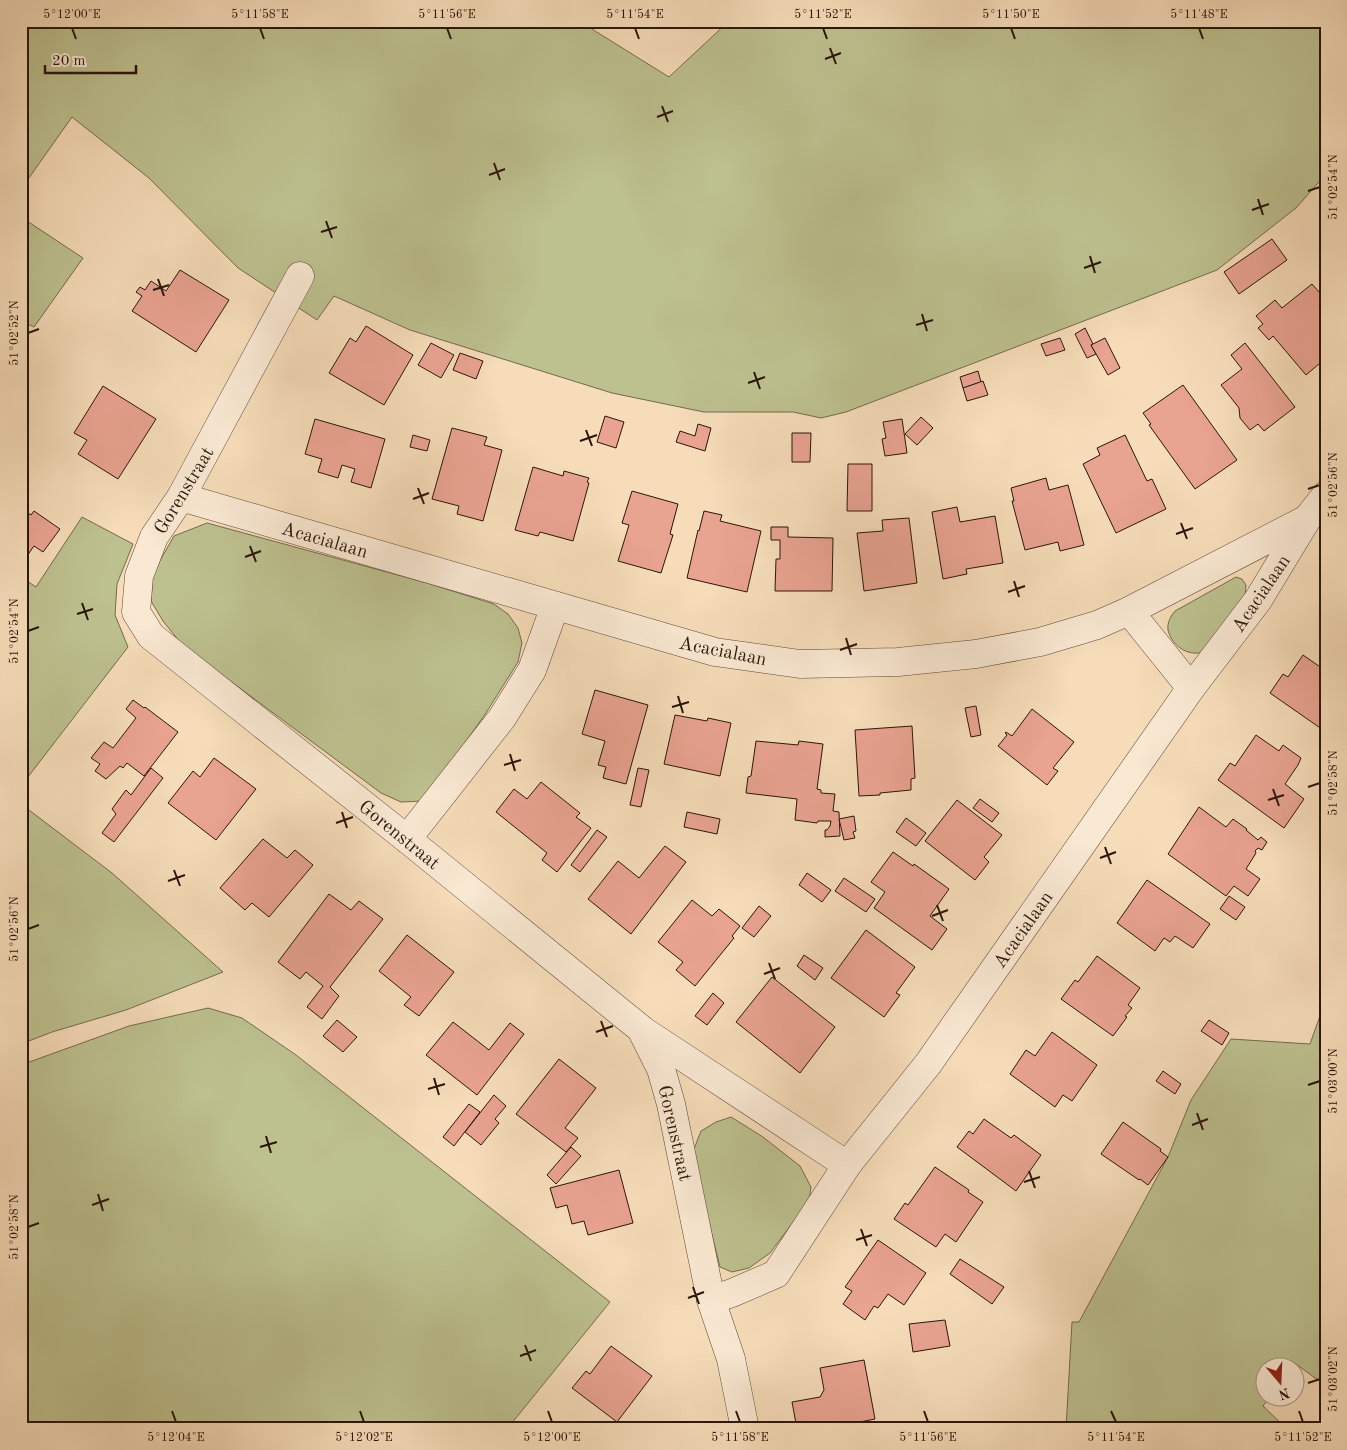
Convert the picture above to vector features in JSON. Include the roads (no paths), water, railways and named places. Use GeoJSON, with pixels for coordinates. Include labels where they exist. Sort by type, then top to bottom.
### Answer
{"type":"FeatureCollection","features":[{"type":"Feature","properties":{"kind":"street","name":"Gorenstraat"},"geometry":{"type":"LineString","coordinates":[[300,276],[182,497],[154,537],[139,576],[136,612],[151,636],[407,839],[641,1029],[661,1069],[671,1104],[711,1300],[731,1360],[745,1429]]}},
{"type":"Feature","properties":{"kind":"street","name":"Acacialaan"},"geometry":{"type":"LineString","coordinates":[[711,1300],[732,1294],[776,1274],[847,1165],[928,1064],[1191,688],[1258,600],[1307,519],[1326,495]]}},
{"type":"Feature","properties":{"kind":"street","name":"Acacialaan"},"geometry":{"type":"LineString","coordinates":[[182,497],[715,652],[800,664],[898,662],[976,654],[1040,642],[1097,625],[1129,611],[1307,519]]}},
{"type":"Feature","properties":{"kind":"street"},"geometry":{"type":"LineString","coordinates":[[407,839],[502,718],[532,670],[555,606]]}},
{"type":"Feature","properties":{"kind":"street"},"geometry":{"type":"LineString","coordinates":[[1129,611],[1191,688]]}},
{"type":"Feature","properties":{"kind":"street"},"geometry":{"type":"LineString","coordinates":[[641,1029],[847,1165]]}}]}
